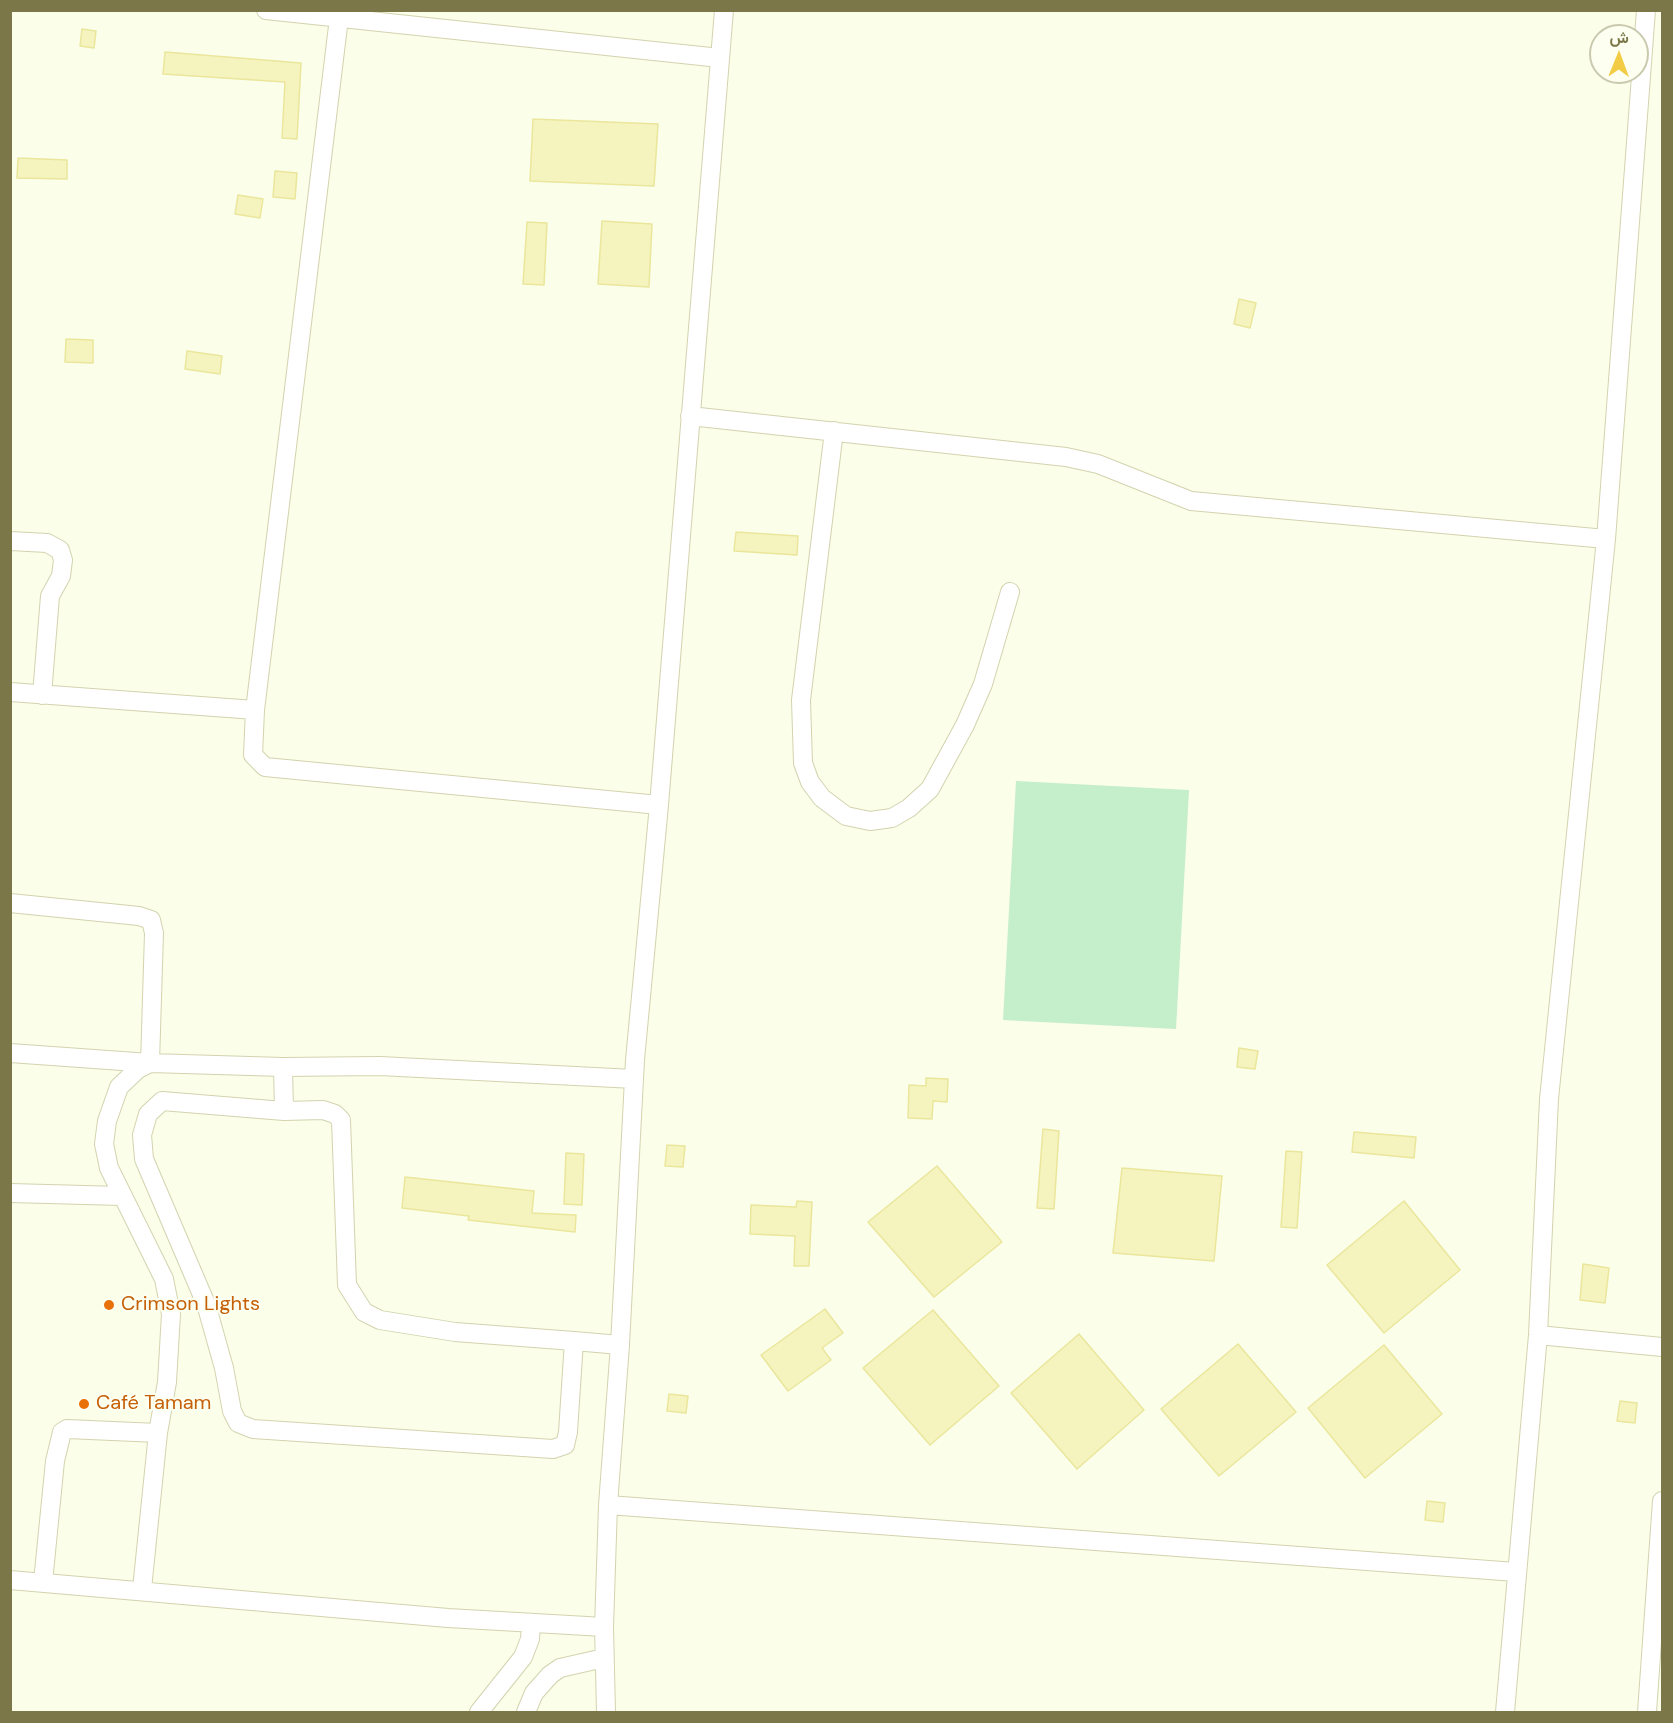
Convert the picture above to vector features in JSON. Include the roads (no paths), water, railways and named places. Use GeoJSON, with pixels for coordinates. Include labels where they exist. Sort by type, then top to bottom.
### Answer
{"type":"FeatureCollection","features":[{"type":"Feature","properties":{"kind":"street"},"geometry":{"type":"LineString","coordinates":[[266,10],[720,58]]}},
{"type":"Feature","properties":{"kind":"street"},"geometry":{"type":"LineString","coordinates":[[606,1713],[604,1627],[608,1505],[620,1345],[634,1079],[659,805],[723,10]]}},
{"type":"Feature","properties":{"kind":"street"},"geometry":{"type":"LineString","coordinates":[[1505,1713],[1538,1335],[1549,1099],[1606,539],[1646,10]]}},
{"type":"Feature","properties":{"kind":"street"},"geometry":{"type":"LineString","coordinates":[[339,18],[255,710],[253,755],[265,767],[659,805]]}},
{"type":"Feature","properties":{"kind":"street"},"geometry":{"type":"LineString","coordinates":[[690,416],[1066,457],[1098,464],[1191,501],[1606,539]]}},
{"type":"Feature","properties":{"kind":"street"},"geometry":{"type":"LineString","coordinates":[[834,431],[801,700],[803,763],[810,782],[822,798],[846,816],[870,821],[892,818],[909,808],[930,789],[965,725],[983,684],[1010,592]]}},
{"type":"Feature","properties":{"kind":"street"},"geometry":{"type":"LineString","coordinates":[[10,541],[47,543],[60,550],[63,560],[61,576],[50,596],[42,695]]}},
{"type":"Feature","properties":{"kind":"street"},"geometry":{"type":"LineString","coordinates":[[10,692],[255,710]]}},
{"type":"Feature","properties":{"kind":"street"},"geometry":{"type":"LineString","coordinates":[[10,903],[139,916],[151,920],[154,944],[150,1063]]}},
{"type":"Feature","properties":{"kind":"street"},"geometry":{"type":"LineString","coordinates":[[10,1053],[150,1063],[283,1067],[380,1066],[549,1077],[634,1079]]}},
{"type":"Feature","properties":{"kind":"street"},"geometry":{"type":"LineString","coordinates":[[142,1590],[158,1433],[167,1382],[171,1314],[164,1279],[109,1168],[104,1144],[107,1121],[119,1087],[138,1069],[150,1063]]}},
{"type":"Feature","properties":{"kind":"street"},"geometry":{"type":"LineString","coordinates":[[283,1067],[284,1111]]}},
{"type":"Feature","properties":{"kind":"street"},"geometry":{"type":"LineString","coordinates":[[574,1341],[568,1432],[565,1445],[553,1449],[253,1429],[238,1423],[232,1411],[224,1368],[206,1304],[144,1159],[142,1136],[148,1114],[162,1101],[284,1111],[323,1110],[335,1114],[341,1120],[342,1210],[347,1285],[364,1312],[380,1320],[455,1332],[574,1341],[620,1345]]}},
{"type":"Feature","properties":{"kind":"street"},"geometry":{"type":"LineString","coordinates":[[10,1193],[122,1196]]}},
{"type":"Feature","properties":{"kind":"street"},"geometry":{"type":"LineString","coordinates":[[1538,1335],[1662,1347]]}},
{"type":"Feature","properties":{"kind":"street"},"geometry":{"type":"LineString","coordinates":[[43,1582],[55,1461],[62,1432],[68,1429],[158,1433]]}},
{"type":"Feature","properties":{"kind":"street"},"geometry":{"type":"LineString","coordinates":[[1647,1713],[1662,1501]]}},
{"type":"Feature","properties":{"kind":"street"},"geometry":{"type":"LineString","coordinates":[[608,1505],[1516,1572]]}},
{"type":"Feature","properties":{"kind":"street"},"geometry":{"type":"LineString","coordinates":[[10,1580],[448,1618],[604,1627]]}},
{"type":"Feature","properties":{"kind":"street"},"geometry":{"type":"LineString","coordinates":[[479,1713],[523,1657],[530,1639],[531,1623]]}},
{"type":"Feature","properties":{"kind":"street"},"geometry":{"type":"LineString","coordinates":[[526,1713],[534,1693],[550,1675],[560,1668],[604,1658]]}},
{"type":"Feature","properties":{"kind":"place","name":"Crimson Lights"},"geometry":{"type":"Point","coordinates":[109,1305]}},
{"type":"Feature","properties":{"kind":"place","name":"Café Tamam"},"geometry":{"type":"Point","coordinates":[84,1404]}}]}
